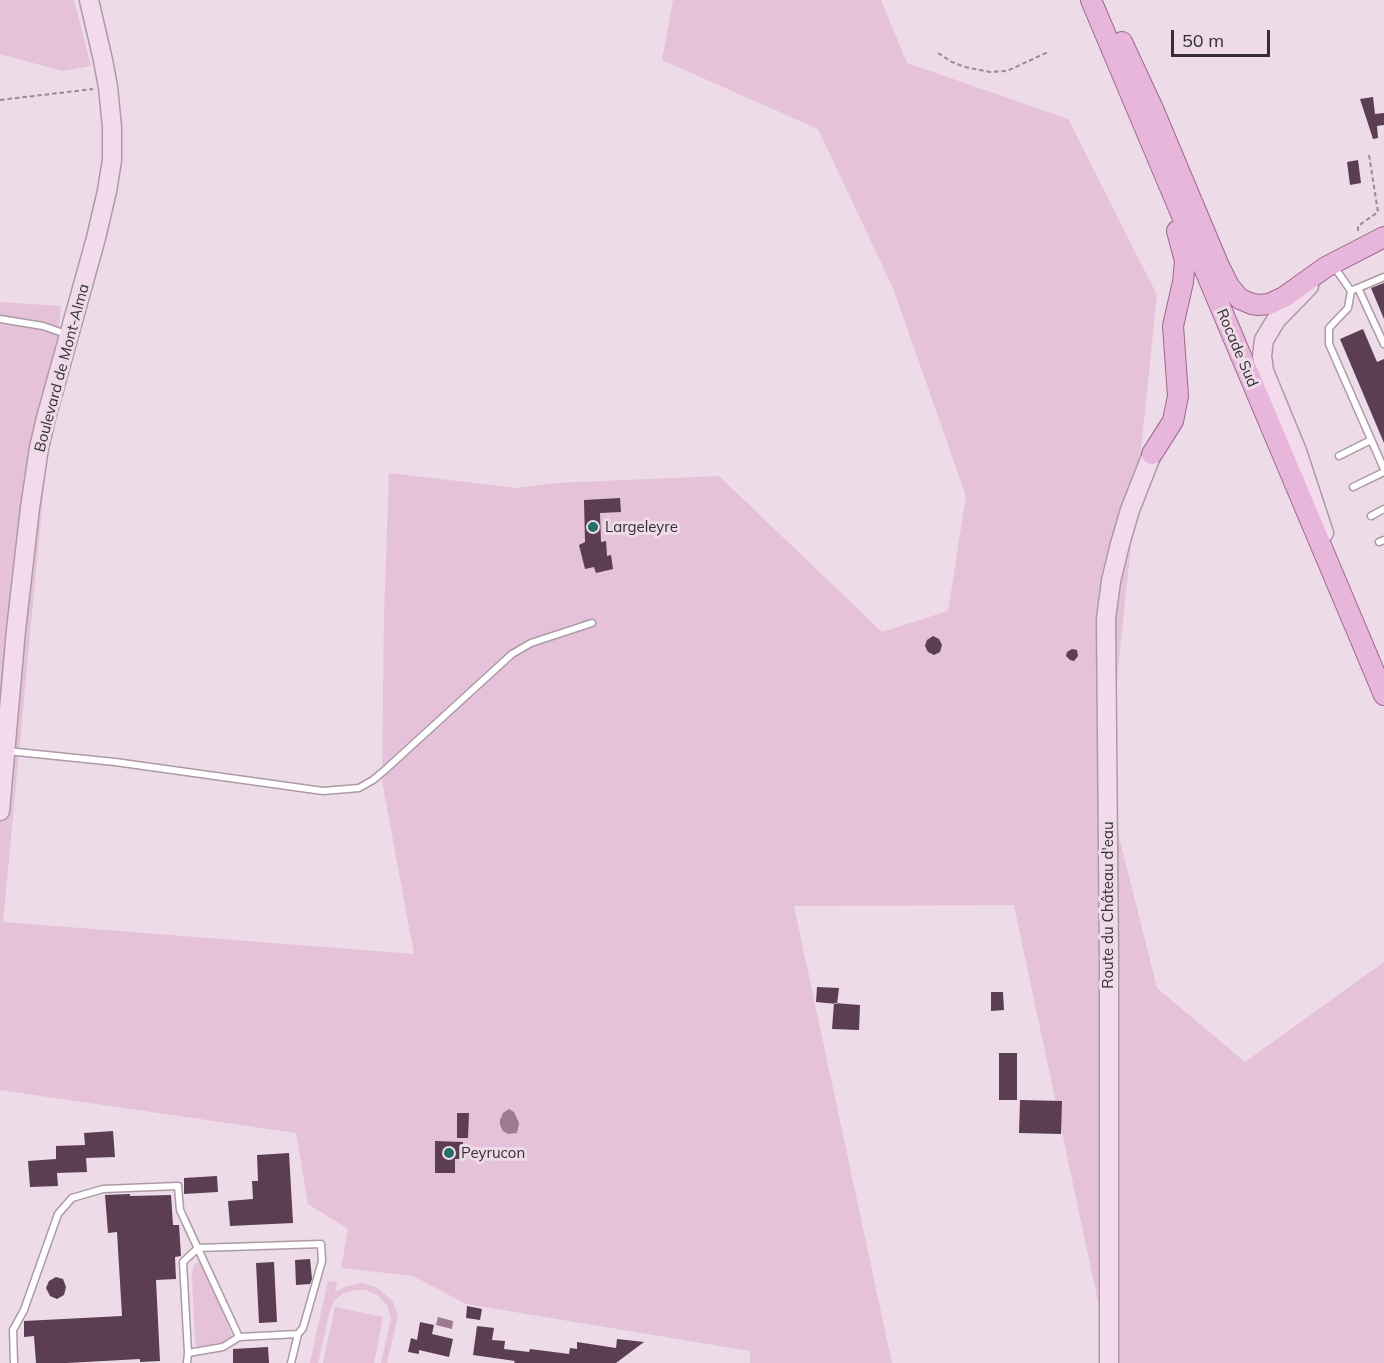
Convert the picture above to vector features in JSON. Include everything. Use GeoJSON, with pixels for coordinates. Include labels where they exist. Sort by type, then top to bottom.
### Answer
{"type":"FeatureCollection","features":[{"type":"Feature","properties":{"kind":"main road","name":"Rocade Sud"},"geometry":{"type":"LineString","coordinates":[[1091,0],[1384,695]]}},
{"type":"Feature","properties":{"kind":"main road"},"geometry":{"type":"LineString","coordinates":[[1103,0],[1154,111],[1228,286],[1240,299],[1252,304],[1269,304],[1284,297],[1326,267],[1384,237]]}},
{"type":"Feature","properties":{"kind":"main road"},"geometry":{"type":"LineString","coordinates":[[1131,95],[1185,261],[1183,282],[1173,326],[1178,396],[1173,420],[1152,454]]}},
{"type":"Feature","properties":{"kind":"street","name":"Boulevard de Mont-Alma"},"geometry":{"type":"LineString","coordinates":[[0,811],[16,630],[33,486],[46,418],[108,191],[112,160],[112,126],[108,87],[104,60],[89,0]]}},
{"type":"Feature","properties":{"kind":"street"},"geometry":{"type":"LineString","coordinates":[[1357,632],[1297,451],[1264,371],[1262,356],[1264,340],[1276,320],[1307,288],[1384,237]]}},
{"type":"Feature","properties":{"kind":"street","name":"Route du Château d'eau"},"geometry":{"type":"LineString","coordinates":[[1109,1363],[1106,619],[1111,581],[1120,544],[1130,510],[1152,454]]}},
{"type":"Feature","properties":{"kind":"lane"},"geometry":{"type":"LineString","coordinates":[[1335,268],[1351,291],[1348,308],[1329,328],[1329,344],[1384,471],[1353,487]]}},
{"type":"Feature","properties":{"kind":"lane"},"geometry":{"type":"LineString","coordinates":[[1351,291],[1384,277]]}},
{"type":"Feature","properties":{"kind":"lane"},"geometry":{"type":"LineString","coordinates":[[1358,288],[1384,344]]}},
{"type":"Feature","properties":{"kind":"lane"},"geometry":{"type":"LineString","coordinates":[[0,319],[43,326],[69,335]]}},
{"type":"Feature","properties":{"kind":"lane"},"geometry":{"type":"LineString","coordinates":[[1339,456],[1371,440]]}},
{"type":"Feature","properties":{"kind":"lane"},"geometry":{"type":"LineString","coordinates":[[1371,516],[1384,509]]}},
{"type":"Feature","properties":{"kind":"lane"},"geometry":{"type":"LineString","coordinates":[[5,751],[115,762],[323,791],[359,788],[385,770],[512,654],[531,643],[592,623]]}},
{"type":"Feature","properties":{"kind":"lane"},"geometry":{"type":"LineString","coordinates":[[14,1363],[13,1330],[24,1310],[58,1214],[72,1198],[103,1189],[178,1186],[180,1210],[239,1337]]}},
{"type":"Feature","properties":{"kind":"lane"},"geometry":{"type":"LineString","coordinates":[[187,1363],[189,1353],[183,1262],[198,1248],[321,1244],[322,1261],[291,1363]]}},
{"type":"Feature","properties":{"kind":"lane"},"geometry":{"type":"LineString","coordinates":[[189,1353],[223,1347],[239,1337],[298,1334]]}},
{"type":"Feature","properties":{"kind":"path"},"geometry":{"type":"LineString","coordinates":[[938,53],[965,67],[990,72],[1007,71],[1048,52]]}},
{"type":"Feature","properties":{"kind":"path"},"geometry":{"type":"LineString","coordinates":[[0,100],[108,87]]}},
{"type":"Feature","properties":{"kind":"path"},"geometry":{"type":"LineString","coordinates":[[1360,249],[1358,226],[1378,212],[1369,155]]}},
{"type":"Feature","properties":{"kind":"shaded area"},"geometry":{"type":"Polygon","coordinates":[[[0,0],[74,0],[91,66],[62,71],[0,54],[0,0]]]}},
{"type":"Feature","properties":{"kind":"shaded area"},"geometry":{"type":"Polygon","coordinates":[[[673,0],[881,0],[907,63],[1068,119],[1157,295],[1106,785],[1157,988],[1245,1062],[1384,962],[1384,1363],[1111,1363],[1014,905],[794,906],[892,1363],[750,1363],[750,1351],[466,1304],[413,1276],[341,1268],[348,1229],[308,1204],[296,1133],[0,1090],[0,302],[61,306],[3,922],[414,954],[382,781],[389,473],[517,488],[556,483],[719,476],[882,632],[948,611],[966,496],[893,288],[818,129],[662,60],[673,0]]]}},
{"type":"Feature","properties":{"kind":"shaded area"},"geometry":{"type":"Polygon","coordinates":[[[509,1109],[514,1112],[519,1123],[517,1133],[508,1134],[500,1125],[503,1113],[509,1109]]]}},
{"type":"Feature","properties":{"kind":"shaded area"},"geometry":{"type":"Polygon","coordinates":[[[197,1262],[203,1264],[232,1339],[203,1349],[197,1347],[195,1341],[192,1275],[193,1267],[197,1262]]]}},
{"type":"Feature","properties":{"kind":"shaded area"},"geometry":{"type":"Polygon","coordinates":[[[328,1281],[337,1282],[335,1292],[347,1286],[363,1283],[378,1288],[393,1302],[398,1316],[387,1363],[381,1363],[391,1319],[387,1305],[377,1295],[366,1290],[356,1290],[344,1293],[335,1300],[330,1310],[318,1363],[310,1363],[328,1281]]]}},
{"type":"Feature","properties":{"kind":"shaded area"},"geometry":{"type":"Polygon","coordinates":[[[335,1307],[383,1317],[374,1363],[323,1363],[335,1307]]]}},
{"type":"Feature","properties":{"kind":"shaded area"},"geometry":{"type":"Polygon","coordinates":[[[438,1317],[453,1321],[452,1329],[436,1325],[438,1317]]]}},
{"type":"Feature","properties":{"kind":"building"},"geometry":{"type":"Polygon","coordinates":[[[1373,97],[1375,114],[1384,113],[1384,125],[1377,126],[1378,138],[1373,139],[1360,99],[1373,97]]]}},
{"type":"Feature","properties":{"kind":"building"},"geometry":{"type":"Polygon","coordinates":[[[1358,160],[1361,183],[1350,185],[1347,162],[1358,160]]]}},
{"type":"Feature","properties":{"kind":"building"},"geometry":{"type":"Polygon","coordinates":[[[1384,283],[1384,319],[1371,288],[1384,283]]]}},
{"type":"Feature","properties":{"kind":"building"},"geometry":{"type":"Polygon","coordinates":[[[1363,329],[1377,362],[1384,359],[1384,443],[1340,339],[1363,329]]]}},
{"type":"Feature","properties":{"kind":"building","name":"Largeleyre"},"geometry":{"type":"Polygon","coordinates":[[[620,498],[621,512],[600,513],[601,542],[606,541],[607,556],[611,555],[613,569],[596,573],[594,567],[585,569],[579,545],[585,542],[584,500],[620,498]]]}},
{"type":"Feature","properties":{"kind":"building"},"geometry":{"type":"Polygon","coordinates":[[[933,636],[939,639],[942,645],[940,652],[934,655],[928,652],[925,646],[927,640],[933,636]]]}},
{"type":"Feature","properties":{"kind":"building"},"geometry":{"type":"Polygon","coordinates":[[[1072,649],[1077,650],[1078,656],[1074,661],[1066,656],[1067,652],[1072,649]]]}},
{"type":"Feature","properties":{"kind":"building"},"geometry":{"type":"Polygon","coordinates":[[[817,987],[839,988],[837,1004],[816,1002],[817,987]]]}},
{"type":"Feature","properties":{"kind":"building"},"geometry":{"type":"Polygon","coordinates":[[[991,992],[1003,992],[1004,1010],[991,1011],[991,992]]]}},
{"type":"Feature","properties":{"kind":"building"},"geometry":{"type":"Polygon","coordinates":[[[834,1003],[860,1005],[859,1030],[832,1029],[834,1003]]]}},
{"type":"Feature","properties":{"kind":"building"},"geometry":{"type":"Polygon","coordinates":[[[999,1053],[1017,1053],[1017,1100],[999,1100],[999,1053]]]}},
{"type":"Feature","properties":{"kind":"building"},"geometry":{"type":"Polygon","coordinates":[[[1020,1100],[1062,1101],[1061,1134],[1019,1133],[1020,1100]]]}},
{"type":"Feature","properties":{"kind":"building"},"geometry":{"type":"Polygon","coordinates":[[[457,1113],[469,1113],[468,1138],[457,1138],[457,1113]]]}},
{"type":"Feature","properties":{"kind":"building"},"geometry":{"type":"Polygon","coordinates":[[[113,1131],[115,1157],[86,1158],[87,1172],[57,1173],[58,1186],[30,1187],[28,1161],[56,1159],[56,1146],[85,1145],[84,1133],[113,1131]]]}},
{"type":"Feature","properties":{"kind":"building","name":"Peyrucon"},"geometry":{"type":"Polygon","coordinates":[[[435,1141],[463,1142],[462,1159],[455,1159],[455,1173],[435,1173],[435,1141]]]}},
{"type":"Feature","properties":{"kind":"building"},"geometry":{"type":"Polygon","coordinates":[[[289,1153],[293,1223],[230,1226],[228,1201],[253,1199],[252,1181],[258,1181],[257,1155],[289,1153]]]}},
{"type":"Feature","properties":{"kind":"building"},"geometry":{"type":"Polygon","coordinates":[[[217,1176],[218,1192],[184,1194],[184,1178],[217,1176]]]}},
{"type":"Feature","properties":{"kind":"building"},"geometry":{"type":"Polygon","coordinates":[[[130,1194],[130,1196],[171,1195],[173,1225],[179,1225],[181,1256],[175,1257],[176,1279],[156,1280],[160,1361],[140,1362],[140,1359],[36,1363],[34,1336],[24,1337],[24,1321],[122,1316],[117,1232],[108,1233],[105,1195],[130,1194]]]}},
{"type":"Feature","properties":{"kind":"building"},"geometry":{"type":"Polygon","coordinates":[[[310,1259],[312,1279],[310,1284],[296,1285],[295,1260],[310,1259]]]}},
{"type":"Feature","properties":{"kind":"building"},"geometry":{"type":"Polygon","coordinates":[[[274,1262],[277,1322],[259,1323],[256,1263],[274,1262]]]}},
{"type":"Feature","properties":{"kind":"building"},"geometry":{"type":"Polygon","coordinates":[[[56,1277],[63,1279],[66,1287],[64,1295],[57,1299],[50,1296],[46,1288],[49,1281],[56,1277]]]}},
{"type":"Feature","properties":{"kind":"building"},"geometry":{"type":"Polygon","coordinates":[[[467,1306],[482,1309],[480,1320],[466,1318],[467,1306]]]}},
{"type":"Feature","properties":{"kind":"building"},"geometry":{"type":"Polygon","coordinates":[[[420,1322],[434,1325],[432,1334],[453,1339],[449,1357],[419,1350],[419,1354],[408,1352],[411,1338],[417,1340],[420,1322]]]}},
{"type":"Feature","properties":{"kind":"building"},"geometry":{"type":"Polygon","coordinates":[[[477,1326],[494,1328],[492,1340],[505,1341],[504,1349],[529,1352],[530,1349],[569,1354],[570,1348],[577,1349],[577,1342],[616,1348],[617,1339],[644,1342],[616,1363],[514,1363],[515,1361],[473,1355],[477,1326]]]}},
{"type":"Feature","properties":{"kind":"building"},"geometry":{"type":"Polygon","coordinates":[[[268,1347],[269,1363],[233,1363],[233,1349],[268,1347]]]}},
{"type":"Feature","properties":{"kind":"place","name":"Largeleyre"},"geometry":{"type":"Point","coordinates":[593,527]}},
{"type":"Feature","properties":{"kind":"place","name":"Peyrucon"},"geometry":{"type":"Point","coordinates":[449,1153]}}]}
